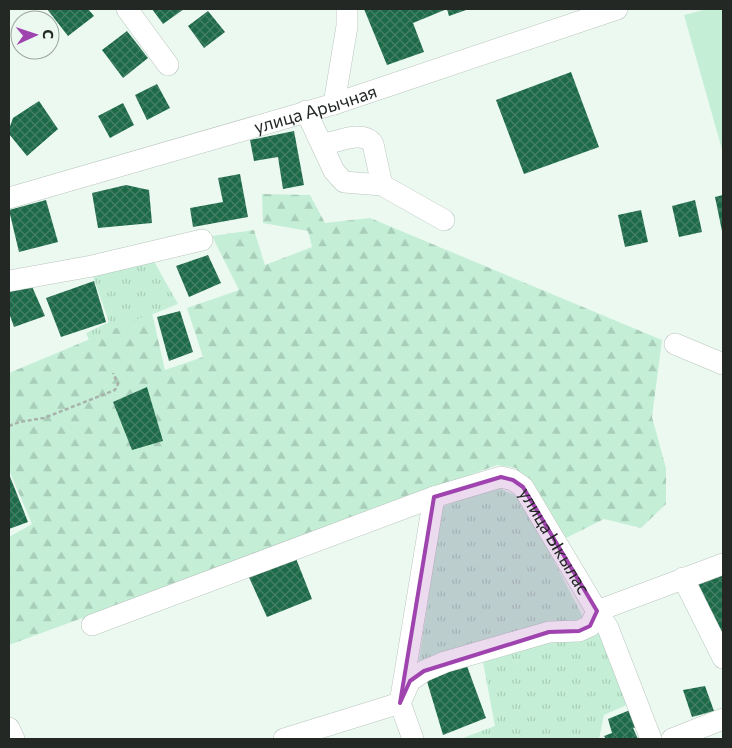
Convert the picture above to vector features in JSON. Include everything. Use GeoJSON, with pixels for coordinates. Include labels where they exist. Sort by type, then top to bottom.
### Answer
{"type":"FeatureCollection","features":[{"type":"Feature","properties":{"kind":"street"},"geometry":{"type":"LineString","coordinates":[[127,9],[168,65]]}},
{"type":"Feature","properties":{"kind":"street"},"geometry":{"type":"LineString","coordinates":[[334,104],[348,9]]}},
{"type":"Feature","properties":{"kind":"street","name":"улица Арычная"},"geometry":{"type":"LineString","coordinates":[[9,198],[334,104],[617,9]]}},
{"type":"Feature","properties":{"kind":"street"},"geometry":{"type":"LineString","coordinates":[[306,112],[334,171],[344,182],[382,185],[444,220]]}},
{"type":"Feature","properties":{"kind":"street"},"geometry":{"type":"LineString","coordinates":[[322,145],[363,136],[369,138],[373,144],[382,185]]}},
{"type":"Feature","properties":{"kind":"street"},"geometry":{"type":"LineString","coordinates":[[9,281],[92,266],[202,240]]}},
{"type":"Feature","properties":{"kind":"street"},"geometry":{"type":"LineString","coordinates":[[675,344],[723,364]]}},
{"type":"Feature","properties":{"kind":"street","name":"улица Ыкылас"},"geometry":{"type":"LineString","coordinates":[[92,624],[434,497],[501,477],[513,480],[523,487],[597,611],[723,564]]}},
{"type":"Feature","properties":{"kind":"street"},"geometry":{"type":"LineString","coordinates":[[413,739],[400,703],[434,497]]}},
{"type":"Feature","properties":{"kind":"street"},"geometry":{"type":"LineString","coordinates":[[683,578],[723,658]]}},
{"type":"Feature","properties":{"kind":"street"},"geometry":{"type":"LineString","coordinates":[[284,739],[400,703],[410,681],[424,671],[445,662],[549,632],[579,631],[590,626],[597,611]]}},
{"type":"Feature","properties":{"kind":"street"},"geometry":{"type":"LineString","coordinates":[[597,611],[608,628],[651,739]]}},
{"type":"Feature","properties":{"kind":"street"},"geometry":{"type":"LineString","coordinates":[[672,739],[721,725]]}},
{"type":"Feature","properties":{"kind":"street"},"geometry":{"type":"LineString","coordinates":[[9,728],[14,739]]}},
{"type":"Feature","properties":{"kind":"path"},"geometry":{"type":"LineString","coordinates":[[9,426],[18,422],[44,418],[116,390],[118,384],[113,373]]}},
{"type":"Feature","properties":{"kind":"highlighted area"},"geometry":{"type":"Polygon","coordinates":[[[501,477],[513,480],[523,487],[597,611],[590,626],[579,631],[549,632],[424,671],[410,681],[400,703],[434,497],[501,477]]]}},
{"type":"Feature","properties":{"kind":"green space"},"geometry":{"type":"Polygon","coordinates":[[[707,9],[723,9],[723,153],[684,15],[707,9]]]}},
{"type":"Feature","properties":{"kind":"green space"},"geometry":{"type":"Polygon","coordinates":[[[262,194],[310,195],[325,223],[370,218],[662,340],[652,417],[666,468],[666,504],[641,528],[604,519],[564,539],[516,468],[497,465],[9,645],[9,537],[32,524],[9,470],[9,373],[152,313],[165,370],[203,357],[187,308],[239,290],[212,236],[254,230],[265,265],[312,247],[308,231],[263,223],[262,194]]]}},
{"type":"Feature","properties":{"kind":"green space"},"geometry":{"type":"Polygon","coordinates":[[[151,256],[178,304],[89,340],[86,333],[109,322],[91,271],[151,256]]]}},
{"type":"Feature","properties":{"kind":"green space"},"geometry":{"type":"Polygon","coordinates":[[[495,486],[522,499],[584,619],[603,629],[629,704],[604,715],[599,739],[460,739],[495,726],[482,657],[418,667],[442,507],[495,486]]]}},
{"type":"Feature","properties":{"kind":"building"},"geometry":{"type":"Polygon","coordinates":[[[88,9],[94,16],[68,36],[60,26],[60,10],[48,10],[88,9]]]}},
{"type":"Feature","properties":{"kind":"building"},"geometry":{"type":"Polygon","coordinates":[[[152,9],[184,9],[163,24],[152,9]]]}},
{"type":"Feature","properties":{"kind":"building"},"geometry":{"type":"Polygon","coordinates":[[[364,9],[447,9],[413,23],[424,52],[387,65],[364,9]]]}},
{"type":"Feature","properties":{"kind":"building"},"geometry":{"type":"Polygon","coordinates":[[[447,9],[469,9],[449,16],[447,9]]]}},
{"type":"Feature","properties":{"kind":"building"},"geometry":{"type":"Polygon","coordinates":[[[208,11],[225,32],[204,48],[188,26],[208,11]]]}},
{"type":"Feature","properties":{"kind":"building"},"geometry":{"type":"Polygon","coordinates":[[[127,31],[148,58],[123,78],[102,50],[127,31]]]}},
{"type":"Feature","properties":{"kind":"building"},"geometry":{"type":"Polygon","coordinates":[[[571,72],[599,147],[524,174],[496,100],[571,72]]]}},
{"type":"Feature","properties":{"kind":"building"},"geometry":{"type":"Polygon","coordinates":[[[157,84],[170,108],[147,120],[135,95],[157,84]]]}},
{"type":"Feature","properties":{"kind":"building"},"geometry":{"type":"Polygon","coordinates":[[[39,101],[58,129],[27,156],[9,134],[9,129],[13,118],[39,101]]]}},
{"type":"Feature","properties":{"kind":"building"},"geometry":{"type":"Polygon","coordinates":[[[123,103],[134,125],[110,138],[98,116],[123,103]]]}},
{"type":"Feature","properties":{"kind":"building"},"geometry":{"type":"Polygon","coordinates":[[[294,131],[304,185],[283,189],[278,157],[254,161],[250,140],[294,131]]]}},
{"type":"Feature","properties":{"kind":"building"},"geometry":{"type":"Polygon","coordinates":[[[240,174],[248,217],[193,227],[190,208],[223,202],[218,178],[240,174]]]}},
{"type":"Feature","properties":{"kind":"building"},"geometry":{"type":"Polygon","coordinates":[[[126,185],[149,190],[152,223],[98,228],[92,193],[126,185]]]}},
{"type":"Feature","properties":{"kind":"building"},"geometry":{"type":"Polygon","coordinates":[[[723,195],[723,231],[722,231],[715,197],[723,195]]]}},
{"type":"Feature","properties":{"kind":"building"},"geometry":{"type":"Polygon","coordinates":[[[46,200],[58,242],[19,252],[9,210],[46,200]]]}},
{"type":"Feature","properties":{"kind":"building"},"geometry":{"type":"Polygon","coordinates":[[[695,200],[702,232],[679,237],[672,206],[695,200]]]}},
{"type":"Feature","properties":{"kind":"building"},"geometry":{"type":"Polygon","coordinates":[[[641,210],[648,242],[625,247],[618,215],[641,210]]]}},
{"type":"Feature","properties":{"kind":"building"},"geometry":{"type":"Polygon","coordinates":[[[208,255],[221,283],[189,297],[176,266],[208,255]]]}},
{"type":"Feature","properties":{"kind":"building"},"geometry":{"type":"Polygon","coordinates":[[[94,281],[106,322],[61,337],[46,298],[94,281]]]}},
{"type":"Feature","properties":{"kind":"building"},"geometry":{"type":"Polygon","coordinates":[[[30,282],[45,316],[14,327],[9,313],[9,289],[30,282]]]}},
{"type":"Feature","properties":{"kind":"building"},"geometry":{"type":"Polygon","coordinates":[[[180,311],[193,352],[169,361],[157,317],[180,311]]]}},
{"type":"Feature","properties":{"kind":"building"},"geometry":{"type":"Polygon","coordinates":[[[147,387],[163,441],[132,450],[113,402],[147,387]]]}},
{"type":"Feature","properties":{"kind":"building"},"geometry":{"type":"Polygon","coordinates":[[[9,474],[28,522],[9,529],[9,474]]]}},
{"type":"Feature","properties":{"kind":"building"},"geometry":{"type":"Polygon","coordinates":[[[295,556],[312,599],[267,617],[247,573],[295,556]]]}},
{"type":"Feature","properties":{"kind":"building"},"geometry":{"type":"Polygon","coordinates":[[[723,570],[723,637],[697,581],[723,570]]]}},
{"type":"Feature","properties":{"kind":"building"},"geometry":{"type":"Polygon","coordinates":[[[467,666],[486,718],[443,735],[426,678],[467,666]]]}},
{"type":"Feature","properties":{"kind":"building"},"geometry":{"type":"Polygon","coordinates":[[[705,686],[714,711],[692,717],[683,690],[705,686]]]}},
{"type":"Feature","properties":{"kind":"building"},"geometry":{"type":"Polygon","coordinates":[[[630,710],[637,727],[633,728],[638,739],[606,739],[604,736],[612,733],[608,719],[630,710]]]}}]}
